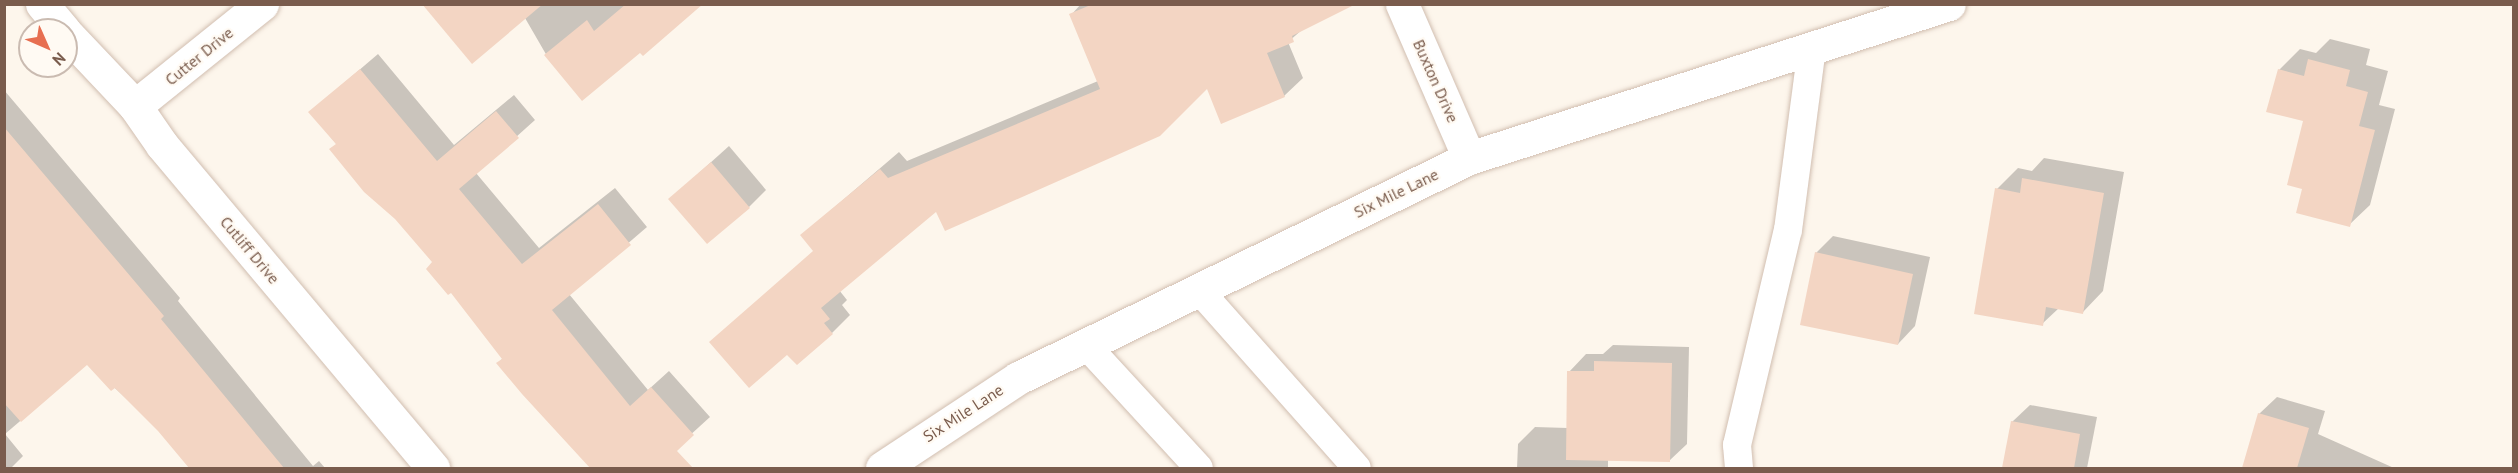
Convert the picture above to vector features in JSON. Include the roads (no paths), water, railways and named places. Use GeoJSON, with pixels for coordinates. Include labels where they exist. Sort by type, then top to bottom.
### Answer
{"type":"FeatureCollection","features":[{"type":"Feature","properties":{"kind":"street","name":"Cutliff Drive"},"geometry":{"type":"LineString","coordinates":[[42,4],[54,18]]}},
{"type":"Feature","properties":{"kind":"street","name":"Cutter Drive"},"geometry":{"type":"LineString","coordinates":[[135,106],[262,4]]}},
{"type":"Feature","properties":{"kind":"street","name":"Buxton Drive"},"geometry":{"type":"LineString","coordinates":[[1402,4],[1469,158]]}},
{"type":"Feature","properties":{"kind":"street","name":"Six Mile Lane"},"geometry":{"type":"LineString","coordinates":[[882,468],[1018,378],[1469,158],[1949,4]]}},
{"type":"Feature","properties":{"kind":"street","name":"Cutliff Drive"},"geometry":{"type":"LineString","coordinates":[[78,45],[135,106],[162,145],[433,468]]}},
{"type":"Feature","properties":{"kind":"lane"},"geometry":{"type":"LineString","coordinates":[[1739,468],[1737,445],[1788,230],[1812,48]]}},
{"type":"Feature","properties":{"kind":"lane"},"geometry":{"type":"LineString","coordinates":[[1198,289],[1357,468]]}},
{"type":"Feature","properties":{"kind":"lane"},"geometry":{"type":"LineString","coordinates":[[1085,344],[1198,468]]}}]}
